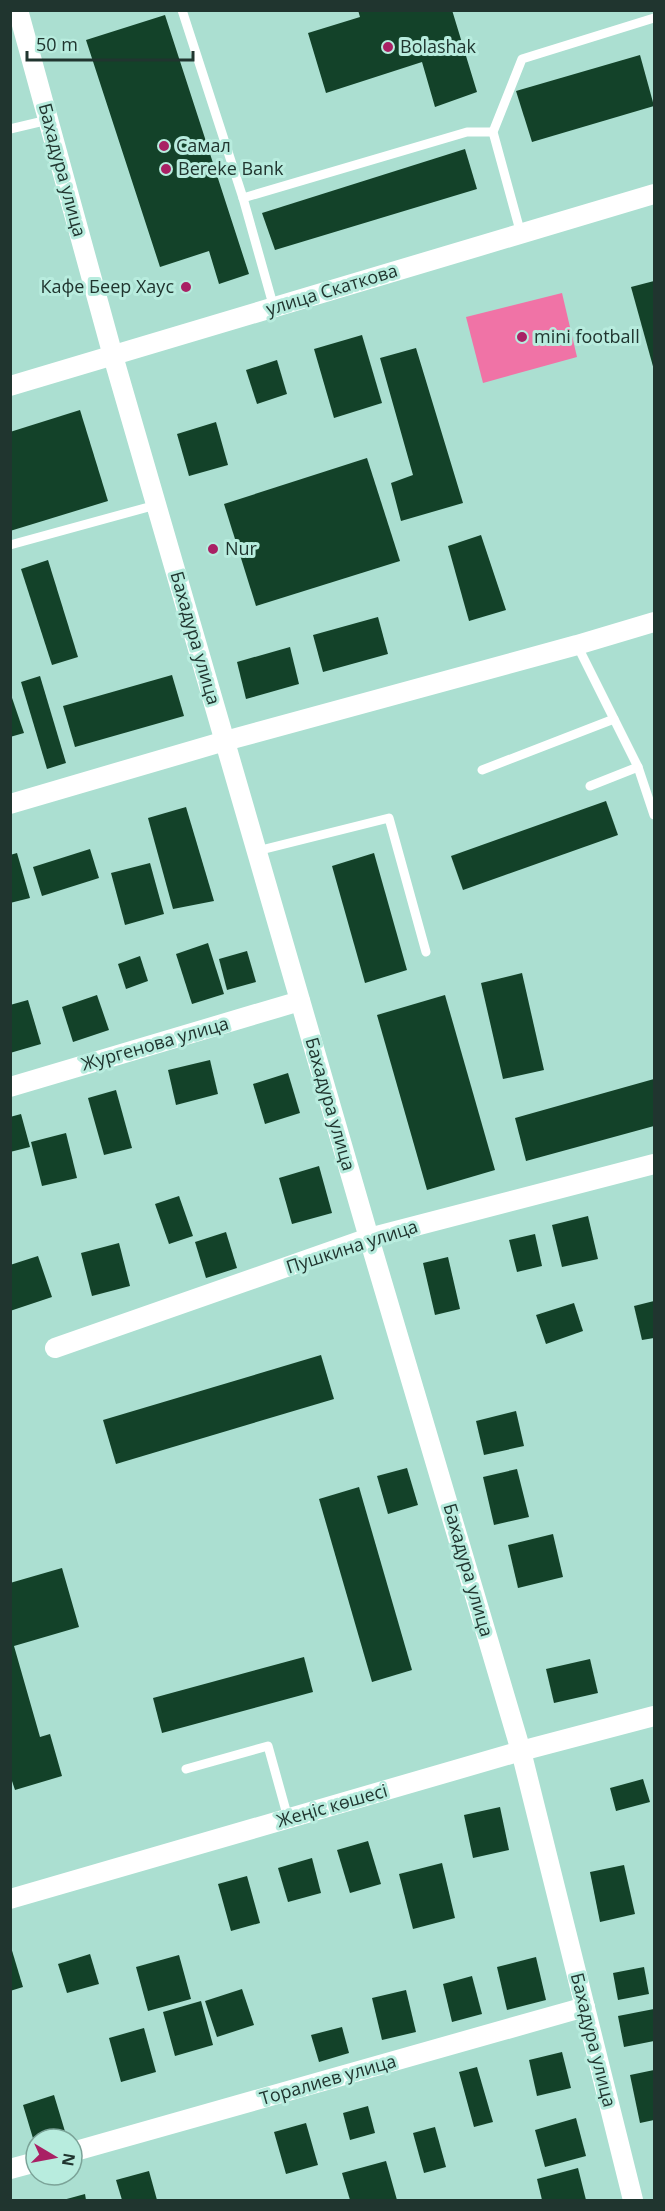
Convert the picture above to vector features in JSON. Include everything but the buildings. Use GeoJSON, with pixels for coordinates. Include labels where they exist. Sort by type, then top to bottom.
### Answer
{"type":"FeatureCollection","features":[{"type":"Feature","properties":{"kind":"street","name":"Бахадура улица"},"geometry":{"type":"LineString","coordinates":[[18,10],[113,356],[256,851],[521,1750],[633,2200]]}},
{"type":"Feature","properties":{"kind":"street","name":"улица Скаткова"},"geometry":{"type":"LineString","coordinates":[[10,386],[654,194]]}},
{"type":"Feature","properties":{"kind":"street"},"geometry":{"type":"LineString","coordinates":[[10,804],[225,741],[654,622]]}},
{"type":"Feature","properties":{"kind":"street","name":"Жургенова улица"},"geometry":{"type":"LineString","coordinates":[[10,1087],[300,1001]]}},
{"type":"Feature","properties":{"kind":"street","name":"Пушкина улица"},"geometry":{"type":"LineString","coordinates":[[55,1348],[369,1238],[654,1164]]}},
{"type":"Feature","properties":{"kind":"street","name":"Жеңіс көшесі"},"geometry":{"type":"LineString","coordinates":[[10,1899],[521,1750],[654,1716]]}},
{"type":"Feature","properties":{"kind":"street","name":"Торалиев улица"},"geometry":{"type":"LineString","coordinates":[[84,2149],[585,2007]]}},
{"type":"Feature","properties":{"kind":"lane"},"geometry":{"type":"LineString","coordinates":[[182,10],[243,198],[274,308]]}},
{"type":"Feature","properties":{"kind":"lane"},"geometry":{"type":"LineString","coordinates":[[521,234],[493,132],[522,58],[654,18]]}},
{"type":"Feature","properties":{"kind":"lane"},"geometry":{"type":"LineString","coordinates":[[10,129],[48,120]]}},
{"type":"Feature","properties":{"kind":"lane"},"geometry":{"type":"LineString","coordinates":[[243,198],[467,132],[493,132]]}},
{"type":"Feature","properties":{"kind":"lane"},"geometry":{"type":"LineString","coordinates":[[10,545],[156,505]]}},
{"type":"Feature","properties":{"kind":"lane"},"geometry":{"type":"LineString","coordinates":[[577,645],[638,767],[654,815]]}},
{"type":"Feature","properties":{"kind":"lane"},"geometry":{"type":"LineString","coordinates":[[482,770],[614,718]]}},
{"type":"Feature","properties":{"kind":"lane"},"geometry":{"type":"LineString","coordinates":[[590,786],[638,767]]}},
{"type":"Feature","properties":{"kind":"lane"},"geometry":{"type":"LineString","coordinates":[[256,851],[389,818],[426,952]]}},
{"type":"Feature","properties":{"kind":"lane"},"geometry":{"type":"LineString","coordinates":[[186,1769],[268,1746],[288,1818]]}},
{"type":"Feature","properties":{"kind":"shaded area","name":"mini football"},"geometry":{"type":"Polygon","coordinates":[[[562,293],[577,357],[483,383],[466,317],[562,293]]]}},
{"type":"Feature","properties":{"kind":"place","name":"Bolashak"},"geometry":{"type":"Point","coordinates":[388,47]}},
{"type":"Feature","properties":{"kind":"place","name":"Самал"},"geometry":{"type":"Point","coordinates":[164,146]}},
{"type":"Feature","properties":{"kind":"place","name":"Bereke Bank"},"geometry":{"type":"Point","coordinates":[166,169]}},
{"type":"Feature","properties":{"kind":"place","name":"Кафе Беер Хаус"},"geometry":{"type":"Point","coordinates":[186,287]}},
{"type":"Feature","properties":{"kind":"place","name":"mini football"},"geometry":{"type":"Point","coordinates":[522,337]}},
{"type":"Feature","properties":{"kind":"place","name":"Nur"},"geometry":{"type":"Point","coordinates":[213,549]}}]}
